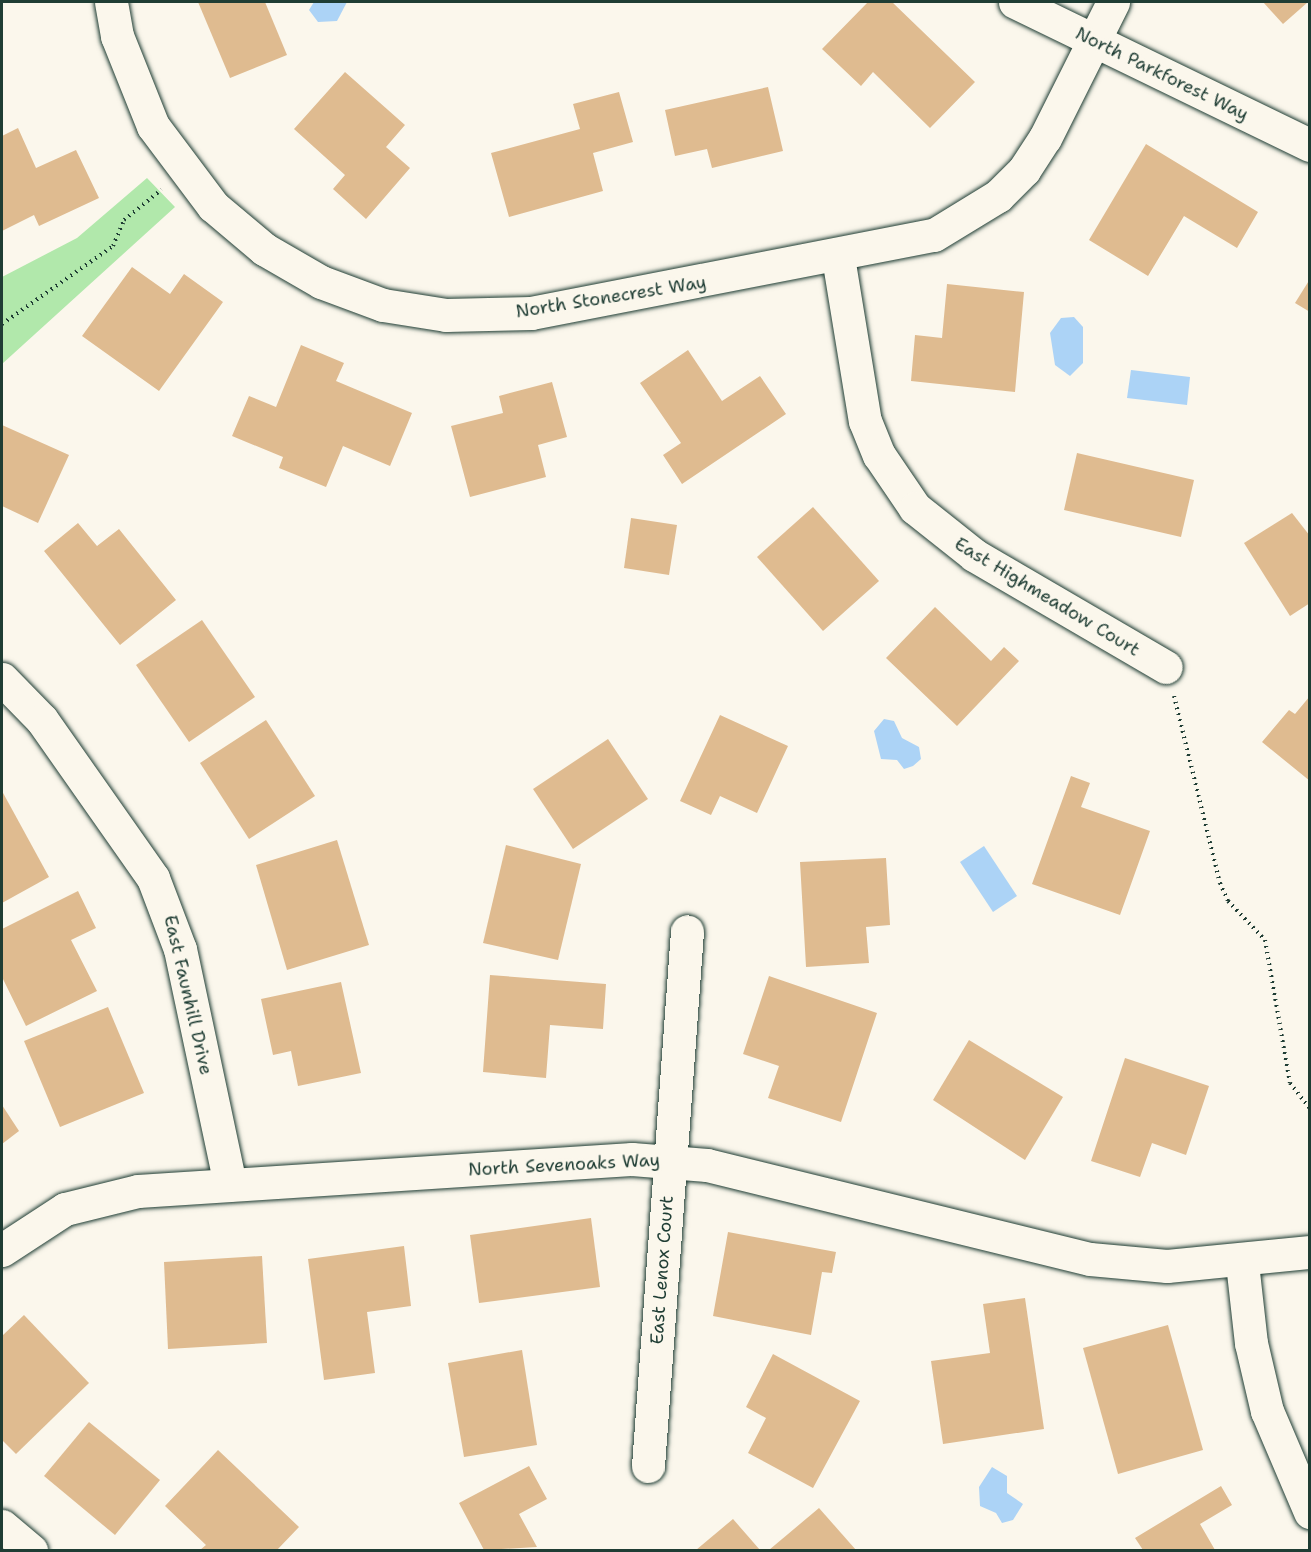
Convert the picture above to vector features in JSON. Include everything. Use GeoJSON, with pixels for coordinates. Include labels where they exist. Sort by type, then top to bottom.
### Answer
{"type":"FeatureCollection","features":[{"type":"Feature","properties":{"kind":"street","name":"North Stonecrest Way"},"geometry":{"type":"LineString","coordinates":[[111,2],[134,85],[183,171],[264,249],[321,282],[383,304],[446,315],[531,313],[838,257],[934,235],[998,196],[1045,138],[1113,2]]}},
{"type":"Feature","properties":{"kind":"street","name":"North Parkforest Way"},"geometry":{"type":"LineString","coordinates":[[1015,2],[1310,145]]}},
{"type":"Feature","properties":{"kind":"street","name":"East Highmeadow Court"},"geometry":{"type":"LineString","coordinates":[[838,257],[865,421],[879,455],[915,508],[974,555],[1166,667]]}},
{"type":"Feature","properties":{"kind":"street","name":"East Faunhill Drive"},"geometry":{"type":"LineString","coordinates":[[2,679],[42,720],[153,878],[180,949],[230,1185]]}},
{"type":"Feature","properties":{"kind":"street","name":"East Lenox Court"},"geometry":{"type":"LineString","coordinates":[[648,1466],[687,931]]}},
{"type":"Feature","properties":{"kind":"street","name":"North Sevenoaks Way"},"geometry":{"type":"LineString","coordinates":[[2,1250],[48,1218],[100,1198],[230,1185],[670,1160],[1090,1258],[1167,1266],[1242,1263],[1310,1252]]}},
{"type":"Feature","properties":{"kind":"street"},"geometry":{"type":"LineString","coordinates":[[1242,1263],[1251,1343],[1267,1411],[1310,1512]]}},
{"type":"Feature","properties":{"kind":"street"},"geometry":{"type":"LineString","coordinates":[[2,1526],[32,1551]]}},
{"type":"Feature","properties":{"kind":"path"},"geometry":{"type":"LineString","coordinates":[[2,324],[113,246],[124,220],[183,171]]}},
{"type":"Feature","properties":{"kind":"path"},"geometry":{"type":"LineString","coordinates":[[1166,667],[1220,883],[1228,901],[1265,940],[1290,1083],[1310,1109]]}},
{"type":"Feature","properties":{"kind":"green space"},"geometry":{"type":"Polygon","coordinates":[[[147,178],[175,207],[2,364],[2,277],[77,238],[147,178]]]}},
{"type":"Feature","properties":{"kind":"water"},"geometry":{"type":"Polygon","coordinates":[[[314,2],[347,2],[337,21],[318,22],[309,10],[314,2]]]}},
{"type":"Feature","properties":{"kind":"water"},"geometry":{"type":"Polygon","coordinates":[[[1074,317],[1083,327],[1083,363],[1070,376],[1055,365],[1050,333],[1061,318],[1074,317]]]}},
{"type":"Feature","properties":{"kind":"water"},"geometry":{"type":"Polygon","coordinates":[[[1131,370],[1190,377],[1187,405],[1127,398],[1131,370]]]}},
{"type":"Feature","properties":{"kind":"water"},"geometry":{"type":"Polygon","coordinates":[[[884,719],[894,721],[902,738],[919,747],[921,759],[913,766],[904,769],[897,760],[881,759],[874,731],[884,719]]]}},
{"type":"Feature","properties":{"kind":"water"},"geometry":{"type":"Polygon","coordinates":[[[984,846],[1017,896],[993,912],[960,862],[984,846]]]}},
{"type":"Feature","properties":{"kind":"water"},"geometry":{"type":"Polygon","coordinates":[[[992,1467],[1007,1476],[1007,1493],[1023,1504],[1013,1520],[1002,1523],[996,1513],[980,1506],[979,1487],[992,1467]]]}},
{"type":"Feature","properties":{"kind":"building"},"geometry":{"type":"Polygon","coordinates":[[[198,2],[265,2],[287,55],[230,78],[198,2]]]}},
{"type":"Feature","properties":{"kind":"building"},"geometry":{"type":"Polygon","coordinates":[[[868,2],[892,2],[975,82],[930,128],[873,72],[861,86],[822,49],[868,2]]]}},
{"type":"Feature","properties":{"kind":"building"},"geometry":{"type":"Polygon","coordinates":[[[1263,2],[1308,2],[1283,24],[1263,2]]]}},
{"type":"Feature","properties":{"kind":"building"},"geometry":{"type":"Polygon","coordinates":[[[345,72],[405,125],[386,147],[410,168],[366,219],[333,189],[345,175],[294,129],[345,72]]]}},
{"type":"Feature","properties":{"kind":"building"},"geometry":{"type":"Polygon","coordinates":[[[768,87],[783,151],[712,168],[707,149],[675,156],[665,110],[768,87]]]}},
{"type":"Feature","properties":{"kind":"building"},"geometry":{"type":"Polygon","coordinates":[[[619,92],[633,142],[593,153],[603,191],[509,217],[491,153],[580,129],[573,104],[619,92]]]}},
{"type":"Feature","properties":{"kind":"building"},"geometry":{"type":"Polygon","coordinates":[[[18,128],[36,168],[76,150],[99,198],[39,226],[34,215],[2,231],[2,136],[18,128]]]}},
{"type":"Feature","properties":{"kind":"building"},"geometry":{"type":"Polygon","coordinates":[[[1146,144],[1258,212],[1237,248],[1184,216],[1148,276],[1089,240],[1146,144]]]}},
{"type":"Feature","properties":{"kind":"building"},"geometry":{"type":"Polygon","coordinates":[[[132,267],[170,294],[184,274],[223,302],[159,391],[82,336],[132,267]]]}},
{"type":"Feature","properties":{"kind":"building"},"geometry":{"type":"Polygon","coordinates":[[[1310,279],[1310,312],[1295,303],[1310,279]]]}},
{"type":"Feature","properties":{"kind":"building"},"geometry":{"type":"Polygon","coordinates":[[[947,284],[1024,292],[1015,392],[911,381],[915,335],[942,338],[947,284]]]}},
{"type":"Feature","properties":{"kind":"building"},"geometry":{"type":"Polygon","coordinates":[[[301,345],[344,363],[336,381],[412,413],[390,466],[343,446],[326,487],[279,468],[283,457],[232,436],[249,396],[276,407],[301,345]]]}},
{"type":"Feature","properties":{"kind":"building"},"geometry":{"type":"Polygon","coordinates":[[[688,350],[722,401],[760,376],[786,414],[682,484],[663,455],[681,443],[640,383],[688,350]]]}},
{"type":"Feature","properties":{"kind":"building"},"geometry":{"type":"Polygon","coordinates":[[[552,382],[567,437],[538,445],[546,477],[470,497],[451,426],[503,413],[499,396],[552,382]]]}},
{"type":"Feature","properties":{"kind":"building"},"geometry":{"type":"Polygon","coordinates":[[[2,425],[69,455],[38,523],[2,506],[2,425]]]}},
{"type":"Feature","properties":{"kind":"building"},"geometry":{"type":"Polygon","coordinates":[[[1077,453],[1194,480],[1181,537],[1064,510],[1077,453]]]}},
{"type":"Feature","properties":{"kind":"building"},"geometry":{"type":"Polygon","coordinates":[[[813,507],[879,581],[823,631],[757,557],[813,507]]]}},
{"type":"Feature","properties":{"kind":"building"},"geometry":{"type":"Polygon","coordinates":[[[1292,513],[1310,536],[1310,603],[1290,616],[1244,543],[1292,513]]]}},
{"type":"Feature","properties":{"kind":"building"},"geometry":{"type":"Polygon","coordinates":[[[631,518],[677,525],[669,575],[624,568],[631,518]]]}},
{"type":"Feature","properties":{"kind":"building"},"geometry":{"type":"Polygon","coordinates":[[[78,523],[97,546],[119,529],[176,600],[120,645],[44,551],[78,523]]]}},
{"type":"Feature","properties":{"kind":"building"},"geometry":{"type":"Polygon","coordinates":[[[935,607],[991,661],[1004,647],[1019,661],[957,726],[886,658],[935,607]]]}},
{"type":"Feature","properties":{"kind":"building"},"geometry":{"type":"Polygon","coordinates":[[[202,620],[255,697],[189,742],[136,665],[202,620]]]}},
{"type":"Feature","properties":{"kind":"building"},"geometry":{"type":"Polygon","coordinates":[[[1310,696],[1310,781],[1262,742],[1289,710],[1295,714],[1310,696]]]}},
{"type":"Feature","properties":{"kind":"building"},"geometry":{"type":"Polygon","coordinates":[[[720,715],[788,746],[757,813],[720,796],[711,815],[680,801],[720,715]]]}},
{"type":"Feature","properties":{"kind":"building"},"geometry":{"type":"Polygon","coordinates":[[[266,720],[315,796],[249,839],[200,763],[266,720]]]}},
{"type":"Feature","properties":{"kind":"building"},"geometry":{"type":"Polygon","coordinates":[[[608,739],[648,799],[573,849],[533,789],[608,739]]]}},
{"type":"Feature","properties":{"kind":"building"},"geometry":{"type":"Polygon","coordinates":[[[1071,776],[1090,783],[1081,807],[1150,831],[1120,915],[1032,884],[1071,776]]]}},
{"type":"Feature","properties":{"kind":"building"},"geometry":{"type":"Polygon","coordinates":[[[2,791],[49,877],[2,903],[2,791]]]}},
{"type":"Feature","properties":{"kind":"building"},"geometry":{"type":"Polygon","coordinates":[[[337,840],[369,945],[287,970],[256,865],[337,840]]]}},
{"type":"Feature","properties":{"kind":"building"},"geometry":{"type":"Polygon","coordinates":[[[506,845],[581,864],[558,960],[483,943],[506,845]]]}},
{"type":"Feature","properties":{"kind":"building"},"geometry":{"type":"Polygon","coordinates":[[[886,858],[890,925],[866,927],[869,963],[806,967],[800,862],[886,858]]]}},
{"type":"Feature","properties":{"kind":"building"},"geometry":{"type":"Polygon","coordinates":[[[78,891],[96,928],[71,940],[97,991],[26,1026],[2,977],[2,929],[78,891]]]}},
{"type":"Feature","properties":{"kind":"building"},"geometry":{"type":"Polygon","coordinates":[[[490,975],[606,984],[603,1029],[550,1025],[546,1078],[483,1072],[490,975]]]}},
{"type":"Feature","properties":{"kind":"building"},"geometry":{"type":"Polygon","coordinates":[[[769,976],[877,1013],[841,1122],[768,1098],[779,1066],[743,1054],[769,976]]]}},
{"type":"Feature","properties":{"kind":"building"},"geometry":{"type":"Polygon","coordinates":[[[341,982],[361,1073],[298,1086],[291,1051],[273,1055],[261,999],[341,982]]]}},
{"type":"Feature","properties":{"kind":"building"},"geometry":{"type":"Polygon","coordinates":[[[108,1007],[144,1093],[60,1127],[24,1041],[108,1007]]]}},
{"type":"Feature","properties":{"kind":"building"},"geometry":{"type":"Polygon","coordinates":[[[969,1040],[1063,1097],[1025,1160],[933,1100],[969,1040]]]}},
{"type":"Feature","properties":{"kind":"building"},"geometry":{"type":"Polygon","coordinates":[[[1125,1058],[1209,1086],[1186,1155],[1152,1143],[1140,1177],[1091,1161],[1125,1058]]]}},
{"type":"Feature","properties":{"kind":"building"},"geometry":{"type":"Polygon","coordinates":[[[2,1105],[19,1131],[2,1144],[2,1105]]]}},
{"type":"Feature","properties":{"kind":"building"},"geometry":{"type":"Polygon","coordinates":[[[591,1218],[600,1287],[479,1303],[470,1235],[591,1218]]]}},
{"type":"Feature","properties":{"kind":"building"},"geometry":{"type":"Polygon","coordinates":[[[728,1232],[836,1252],[832,1273],[822,1272],[811,1335],[713,1316],[728,1232]]]}},
{"type":"Feature","properties":{"kind":"building"},"geometry":{"type":"Polygon","coordinates":[[[404,1246],[411,1306],[367,1312],[375,1373],[324,1380],[308,1259],[404,1246]]]}},
{"type":"Feature","properties":{"kind":"building"},"geometry":{"type":"Polygon","coordinates":[[[262,1256],[267,1343],[168,1349],[164,1262],[262,1256]]]}},
{"type":"Feature","properties":{"kind":"building"},"geometry":{"type":"Polygon","coordinates":[[[1025,1298],[1044,1429],[943,1444],[931,1361],[990,1353],[983,1304],[1025,1298]]]}},
{"type":"Feature","properties":{"kind":"building"},"geometry":{"type":"Polygon","coordinates":[[[24,1315],[89,1383],[16,1454],[2,1440],[2,1336],[24,1315]]]}},
{"type":"Feature","properties":{"kind":"building"},"geometry":{"type":"Polygon","coordinates":[[[1168,1325],[1203,1450],[1118,1474],[1083,1348],[1168,1325]]]}},
{"type":"Feature","properties":{"kind":"building"},"geometry":{"type":"Polygon","coordinates":[[[522,1350],[537,1445],[464,1457],[448,1363],[522,1350]]]}},
{"type":"Feature","properties":{"kind":"building"},"geometry":{"type":"Polygon","coordinates":[[[773,1354],[860,1401],[813,1488],[748,1453],[766,1418],[746,1407],[773,1354]]]}},
{"type":"Feature","properties":{"kind":"building"},"geometry":{"type":"Polygon","coordinates":[[[89,1422],[160,1480],[115,1535],[44,1476],[89,1422]]]}},
{"type":"Feature","properties":{"kind":"building"},"geometry":{"type":"Polygon","coordinates":[[[218,1450],[299,1527],[277,1550],[200,1550],[206,1545],[165,1506],[218,1450]]]}},
{"type":"Feature","properties":{"kind":"building"},"geometry":{"type":"Polygon","coordinates":[[[529,1466],[547,1499],[519,1514],[537,1547],[484,1550],[459,1503],[529,1466]]]}},
{"type":"Feature","properties":{"kind":"building"},"geometry":{"type":"Polygon","coordinates":[[[1221,1486],[1232,1505],[1200,1524],[1215,1550],[1143,1550],[1135,1538],[1221,1486]]]}},
{"type":"Feature","properties":{"kind":"building"},"geometry":{"type":"Polygon","coordinates":[[[819,1508],[856,1550],[769,1550],[819,1508]]]}},
{"type":"Feature","properties":{"kind":"building"},"geometry":{"type":"Polygon","coordinates":[[[733,1519],[760,1550],[696,1550],[733,1519]]]}}]}
